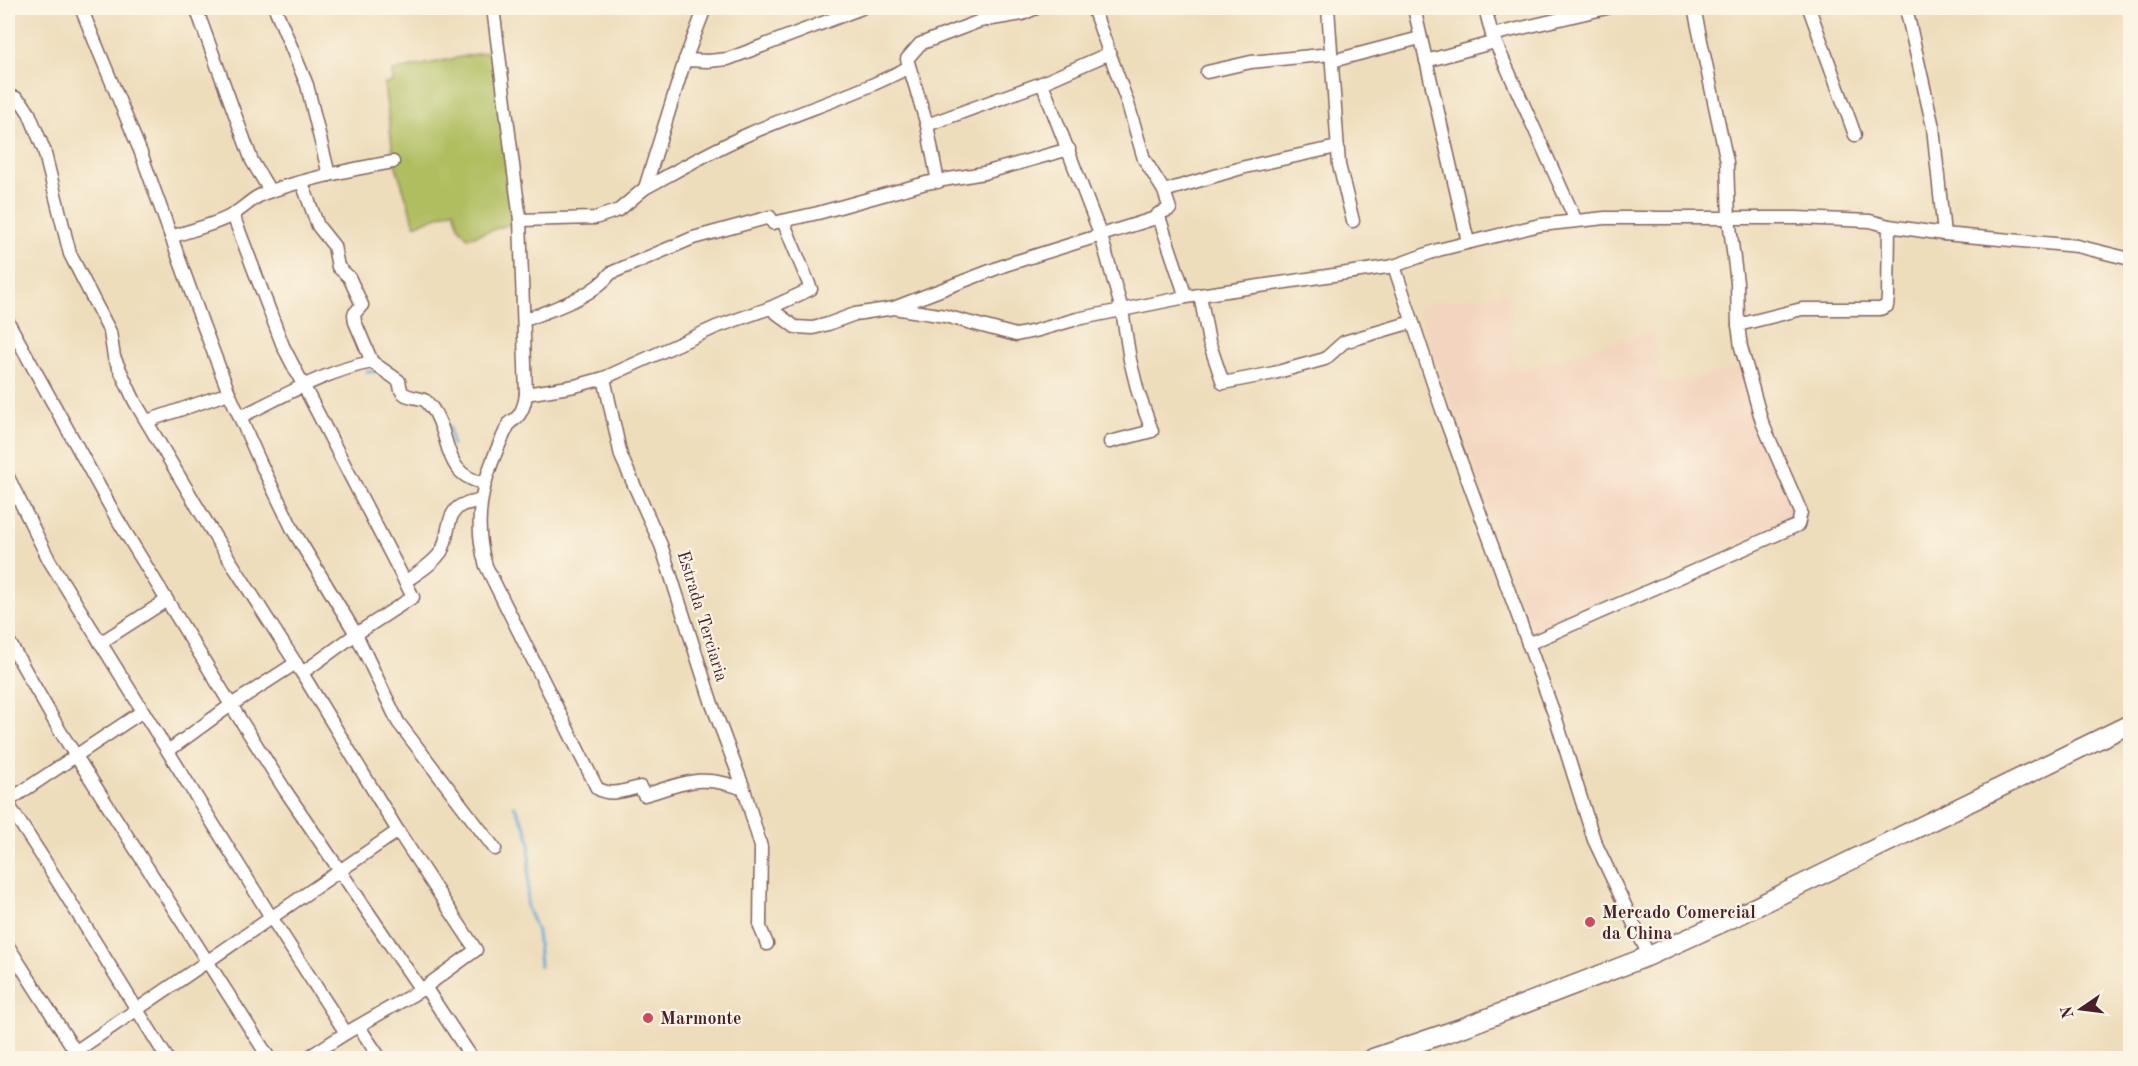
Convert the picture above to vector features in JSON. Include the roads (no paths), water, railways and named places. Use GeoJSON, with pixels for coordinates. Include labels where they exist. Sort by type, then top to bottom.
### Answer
{"type":"FeatureCollection","features":[{"type":"Feature","properties":{"kind":"highway"},"geometry":{"type":"LineString","coordinates":[[1373,1059],[1464,1027],[1649,956],[1737,916],[2130,724]]}},
{"type":"Feature","properties":{"kind":"street"},"geometry":{"type":"LineString","coordinates":[[81,8],[141,153],[229,393],[293,530],[356,634],[398,722],[495,849]]}},
{"type":"Feature","properties":{"kind":"street"},"geometry":{"type":"LineString","coordinates":[[196,8],[252,161],[270,191]]}},
{"type":"Feature","properties":{"kind":"street"},"geometry":{"type":"LineString","coordinates":[[275,8],[307,85],[329,175]]}},
{"type":"Feature","properties":{"kind":"street"},"geometry":{"type":"LineString","coordinates":[[493,8],[520,220],[526,394],[524,405],[514,421],[510,422],[484,483],[479,536],[486,566],[597,788],[607,793],[616,793],[640,787],[644,795],[706,779],[744,789]]}},
{"type":"Feature","properties":{"kind":"street"},"geometry":{"type":"LineString","coordinates":[[645,188],[705,8]]}},
{"type":"Feature","properties":{"kind":"street"},"geometry":{"type":"LineString","coordinates":[[686,60],[728,59],[862,8]]}},
{"type":"Feature","properties":{"kind":"street"},"geometry":{"type":"LineString","coordinates":[[938,182],[927,125],[907,59],[920,44],[980,21],[1022,14],[1036,8]]}},
{"type":"Feature","properties":{"kind":"street"},"geometry":{"type":"LineString","coordinates":[[1093,8],[1128,104],[1144,159],[1164,191],[1170,209],[1158,214],[1186,297]]}},
{"type":"Feature","properties":{"kind":"street"},"geometry":{"type":"LineString","coordinates":[[1328,8],[1339,165],[1353,221]]}},
{"type":"Feature","properties":{"kind":"street"},"geometry":{"type":"LineString","coordinates":[[1414,8],[1468,242]]}},
{"type":"Feature","properties":{"kind":"street"},"geometry":{"type":"LineString","coordinates":[[1485,8],[1493,38],[1570,222]]}},
{"type":"Feature","properties":{"kind":"street"},"geometry":{"type":"LineString","coordinates":[[1426,61],[1493,38],[1593,9],[1607,8]]}},
{"type":"Feature","properties":{"kind":"street"},"geometry":{"type":"LineString","coordinates":[[1528,644],[1798,525],[1802,512],[1762,422],[1741,347],[1737,283],[1729,219],[1727,162],[1694,8]]}},
{"type":"Feature","properties":{"kind":"street"},"geometry":{"type":"LineString","coordinates":[[1809,8],[1855,135]]}},
{"type":"Feature","properties":{"kind":"street"},"geometry":{"type":"LineString","coordinates":[[1906,8],[1933,127],[1944,234]]}},
{"type":"Feature","properties":{"kind":"street"},"geometry":{"type":"LineString","coordinates":[[1207,72],[1251,62],[1331,57],[1420,38]]}},
{"type":"Feature","properties":{"kind":"street"},"geometry":{"type":"LineString","coordinates":[[927,125],[1042,83],[1110,53]]}},
{"type":"Feature","properties":{"kind":"street"},"geometry":{"type":"LineString","coordinates":[[520,220],[595,218],[619,210],[645,188],[714,150],[753,132],[881,82],[909,67]]}},
{"type":"Feature","properties":{"kind":"street"},"geometry":{"type":"LineString","coordinates":[[1042,83],[1101,236],[1122,310],[1137,392],[1152,431],[1110,442]]}},
{"type":"Feature","properties":{"kind":"street"},"geometry":{"type":"LineString","coordinates":[[8,97],[15,98],[23,104],[29,113],[44,150],[70,254],[110,333],[114,357],[121,374],[217,540],[299,668],[398,831],[476,950],[423,988],[307,1059]]}},
{"type":"Feature","properties":{"kind":"street"},"geometry":{"type":"LineString","coordinates":[[1164,191],[1245,167],[1337,147]]}},
{"type":"Feature","properties":{"kind":"street"},"geometry":{"type":"LineString","coordinates":[[525,320],[573,300],[603,284],[611,273],[693,238],[770,217],[772,223],[783,221],[926,183],[984,173],[1069,149]]}},
{"type":"Feature","properties":{"kind":"street"},"geometry":{"type":"LineString","coordinates":[[171,237],[233,215],[241,207],[270,191],[329,175],[393,162]]}},
{"type":"Feature","properties":{"kind":"street"},"geometry":{"type":"LineString","coordinates":[[302,183],[318,226],[334,246],[338,267],[349,277],[362,305],[354,314],[355,322],[372,362],[399,381],[401,390],[405,394],[426,400],[445,433],[448,453],[454,463],[465,476],[484,483]]}},
{"type":"Feature","properties":{"kind":"street"},"geometry":{"type":"LineString","coordinates":[[168,751],[231,705],[299,668],[413,597],[283,346],[233,215]]}},
{"type":"Feature","properties":{"kind":"street"},"geometry":{"type":"LineString","coordinates":[[770,308],[795,327],[813,328],[855,314],[894,308],[1008,264],[1159,218]]}},
{"type":"Feature","properties":{"kind":"street"},"geometry":{"type":"LineString","coordinates":[[894,308],[945,316],[1016,335],[1077,319],[1186,297],[1394,266],[1438,250],[1540,225],[1595,219],[1870,221],[1944,234],[2077,246],[2130,259]]}},
{"type":"Feature","properties":{"kind":"street"},"geometry":{"type":"LineString","coordinates":[[526,394],[575,386],[604,378],[717,327],[770,308],[811,289],[783,221]]}},
{"type":"Feature","properties":{"kind":"street"},"geometry":{"type":"LineString","coordinates":[[1738,325],[1802,309],[1880,309],[1887,306],[1889,226]]}},
{"type":"Feature","properties":{"kind":"street"},"geometry":{"type":"LineString","coordinates":[[1394,266],[1442,410],[1556,719],[1594,840],[1649,956]]}},
{"type":"Feature","properties":{"kind":"street"},"geometry":{"type":"LineString","coordinates":[[1200,295],[1209,342],[1223,383],[1265,375],[1324,359],[1344,342],[1412,322]]}},
{"type":"Feature","properties":{"kind":"street"},"geometry":{"type":"LineString","coordinates":[[8,322],[75,446],[231,705],[339,871],[472,1059]]}},
{"type":"Feature","properties":{"kind":"street"},"geometry":{"type":"LineString","coordinates":[[240,417],[351,366],[372,362]]}},
{"type":"Feature","properties":{"kind":"street","name":"Estrada Terciaria"},"geometry":{"type":"LineString","coordinates":[[604,378],[621,456],[662,545],[712,705],[744,789],[761,847],[760,927],[767,944]]}},
{"type":"Feature","properties":{"kind":"street"},"geometry":{"type":"LineString","coordinates":[[147,421],[229,393]]}},
{"type":"Feature","properties":{"kind":"street"},"geometry":{"type":"LineString","coordinates":[[8,477],[49,560],[270,917],[346,1034]]}},
{"type":"Feature","properties":{"kind":"street"},"geometry":{"type":"LineString","coordinates":[[405,582],[442,551],[449,523],[460,506],[481,500]]}},
{"type":"Feature","properties":{"kind":"street"},"geometry":{"type":"LineString","coordinates":[[100,643],[167,600]]}},
{"type":"Feature","properties":{"kind":"street"},"geometry":{"type":"LineString","coordinates":[[8,640],[75,755],[269,1059]]}},
{"type":"Feature","properties":{"kind":"street"},"geometry":{"type":"LineString","coordinates":[[143,711],[75,755],[8,803],[167,1059]]}},
{"type":"Feature","properties":{"kind":"street"},"geometry":{"type":"LineString","coordinates":[[8,946],[74,1056],[207,960],[398,831]]}},
{"type":"Feature","properties":{"kind":"street"},"geometry":{"type":"LineString","coordinates":[[359,1027],[380,1059]]}},
{"type":"Feature","properties":{"kind":"waterway"},"geometry":{"type":"LineString","coordinates":[[367,371],[378,372]]}},
{"type":"Feature","properties":{"kind":"waterway"},"geometry":{"type":"LineString","coordinates":[[444,420],[450,429],[452,445]]}},
{"type":"Feature","properties":{"kind":"waterway"},"geometry":{"type":"LineString","coordinates":[[514,805],[526,828],[530,842],[527,907],[537,931],[540,966]]}},
{"type":"Feature","properties":{"kind":"place","name":"Mercado Comercial da China"},"geometry":{"type":"Point","coordinates":[1590,922]}},
{"type":"Feature","properties":{"kind":"place","name":"Marmonte"},"geometry":{"type":"Point","coordinates":[648,1018]}}]}
